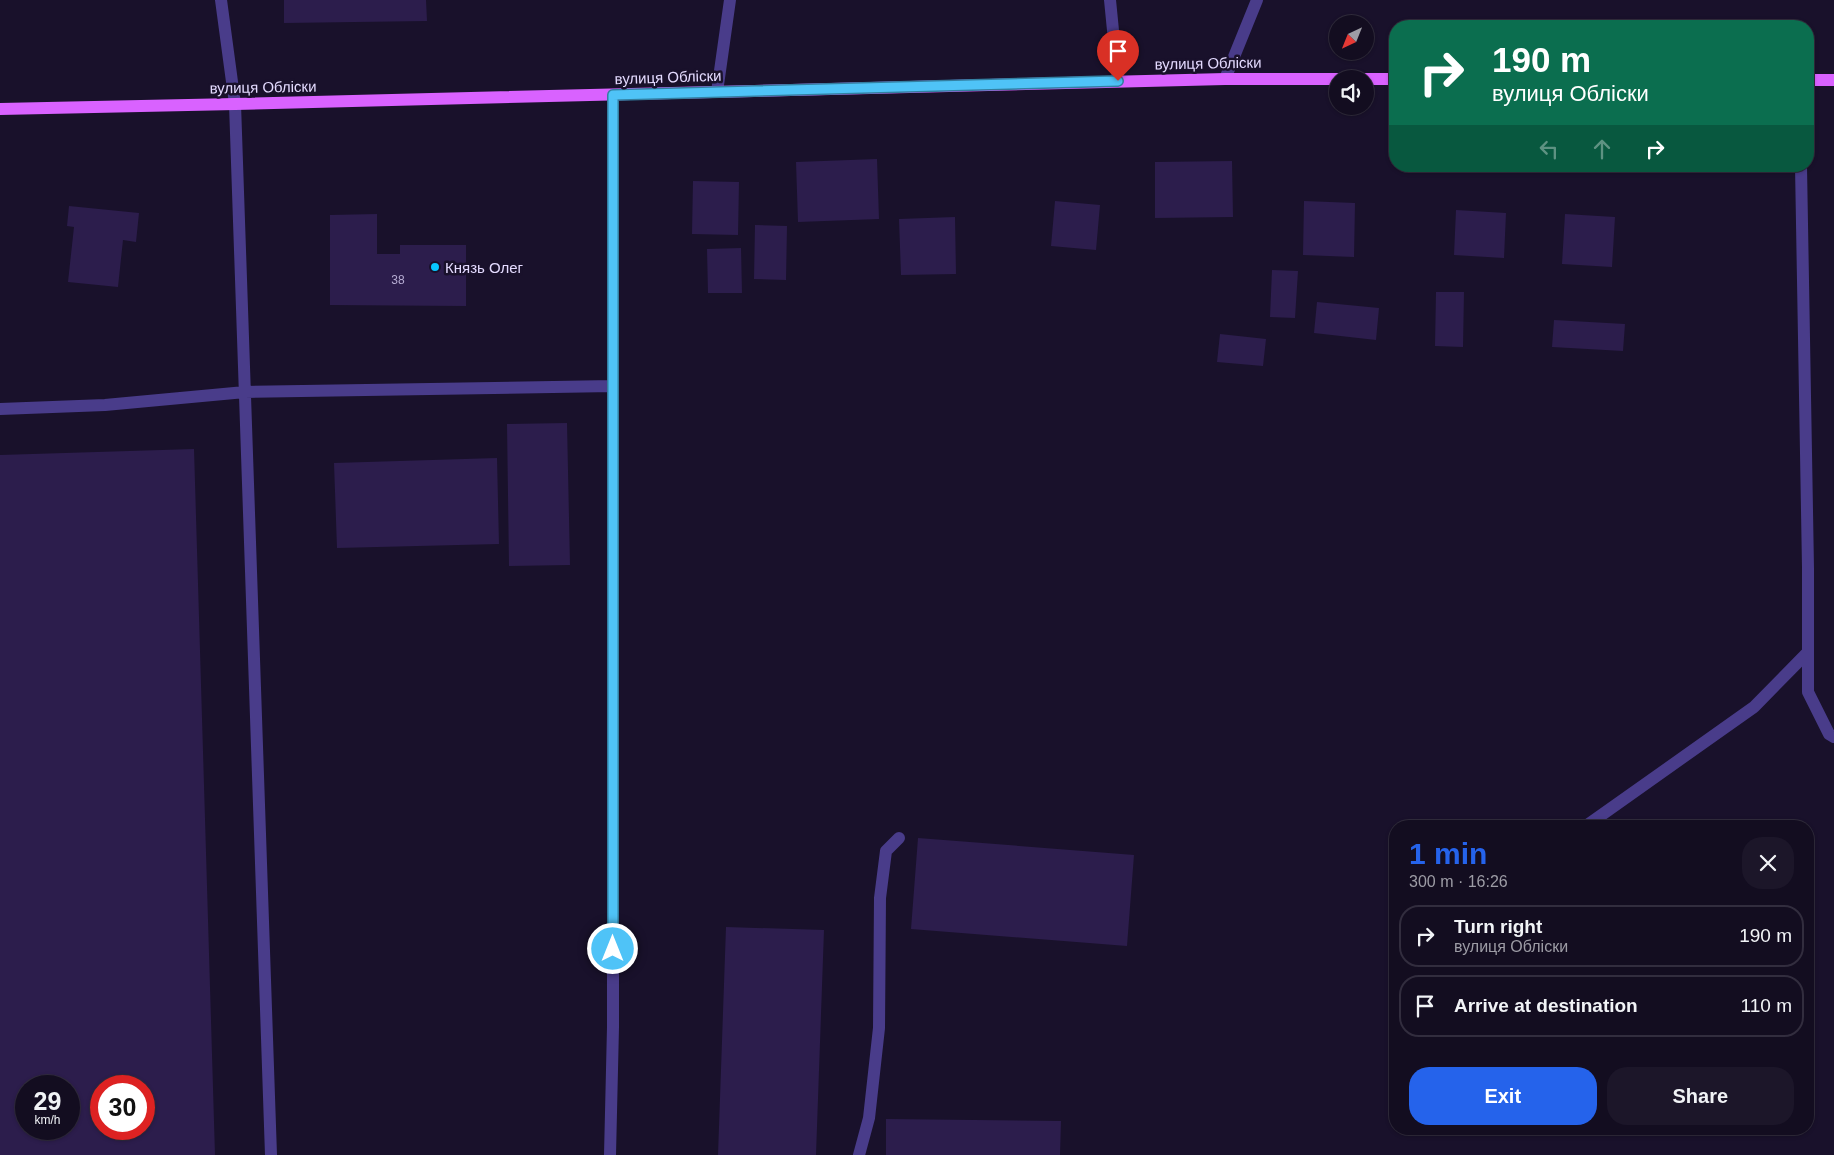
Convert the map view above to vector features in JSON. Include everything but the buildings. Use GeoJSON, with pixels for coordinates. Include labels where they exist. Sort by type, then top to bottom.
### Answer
{"type":"FeatureCollection","features":[{"type":"Feature","properties":{"kind":"main road","name":"вулиця Обліски"},"geometry":{"type":"LineString","coordinates":[[0,109],[1118,81],[1329,79]]}},
{"type":"Feature","properties":{"kind":"main road"},"geometry":{"type":"LineString","coordinates":[[1374,79],[1389,79]]}},
{"type":"Feature","properties":{"kind":"main road"},"geometry":{"type":"LineString","coordinates":[[1814,80],[1834,80]]}},
{"type":"Feature","properties":{"kind":"street"},"geometry":{"type":"LineString","coordinates":[[221,0],[235,104],[271,1155]]}},
{"type":"Feature","properties":{"kind":"street"},"geometry":{"type":"LineString","coordinates":[[716,92],[730,0]]}},
{"type":"Feature","properties":{"kind":"street"},"geometry":{"type":"LineString","coordinates":[[1225,79],[1257,0]]}},
{"type":"Feature","properties":{"kind":"street"},"geometry":{"type":"LineString","coordinates":[[1109,2],[1118,81]]}},
{"type":"Feature","properties":{"kind":"street"},"geometry":{"type":"LineString","coordinates":[[610,1155],[613,1027],[613,95]]}},
{"type":"Feature","properties":{"kind":"street"},"geometry":{"type":"LineString","coordinates":[[1800,172],[1808,558],[1808,692],[1829,734],[1834,737]]}},
{"type":"Feature","properties":{"kind":"street"},"geometry":{"type":"LineString","coordinates":[[0,409],[105,405],[245,392],[613,386]]}},
{"type":"Feature","properties":{"kind":"street"},"geometry":{"type":"LineString","coordinates":[[1594,820],[1754,707],[1808,652]]}},
{"type":"Feature","properties":{"kind":"street"},"geometry":{"type":"LineString","coordinates":[[859,1155],[869,1118],[879,1028],[880,898],[882,879],[886,851],[899,838]]}},
{"type":"Feature","properties":{"kind":"place","name":"Князь Олег"},"geometry":{"type":"Point","coordinates":[435,267]}},
{"type":"Feature","properties":{"kind":"route"},"geometry":{"type":"LineString","coordinates":[[613,949],[613,95],[1118,81]]}}]}
